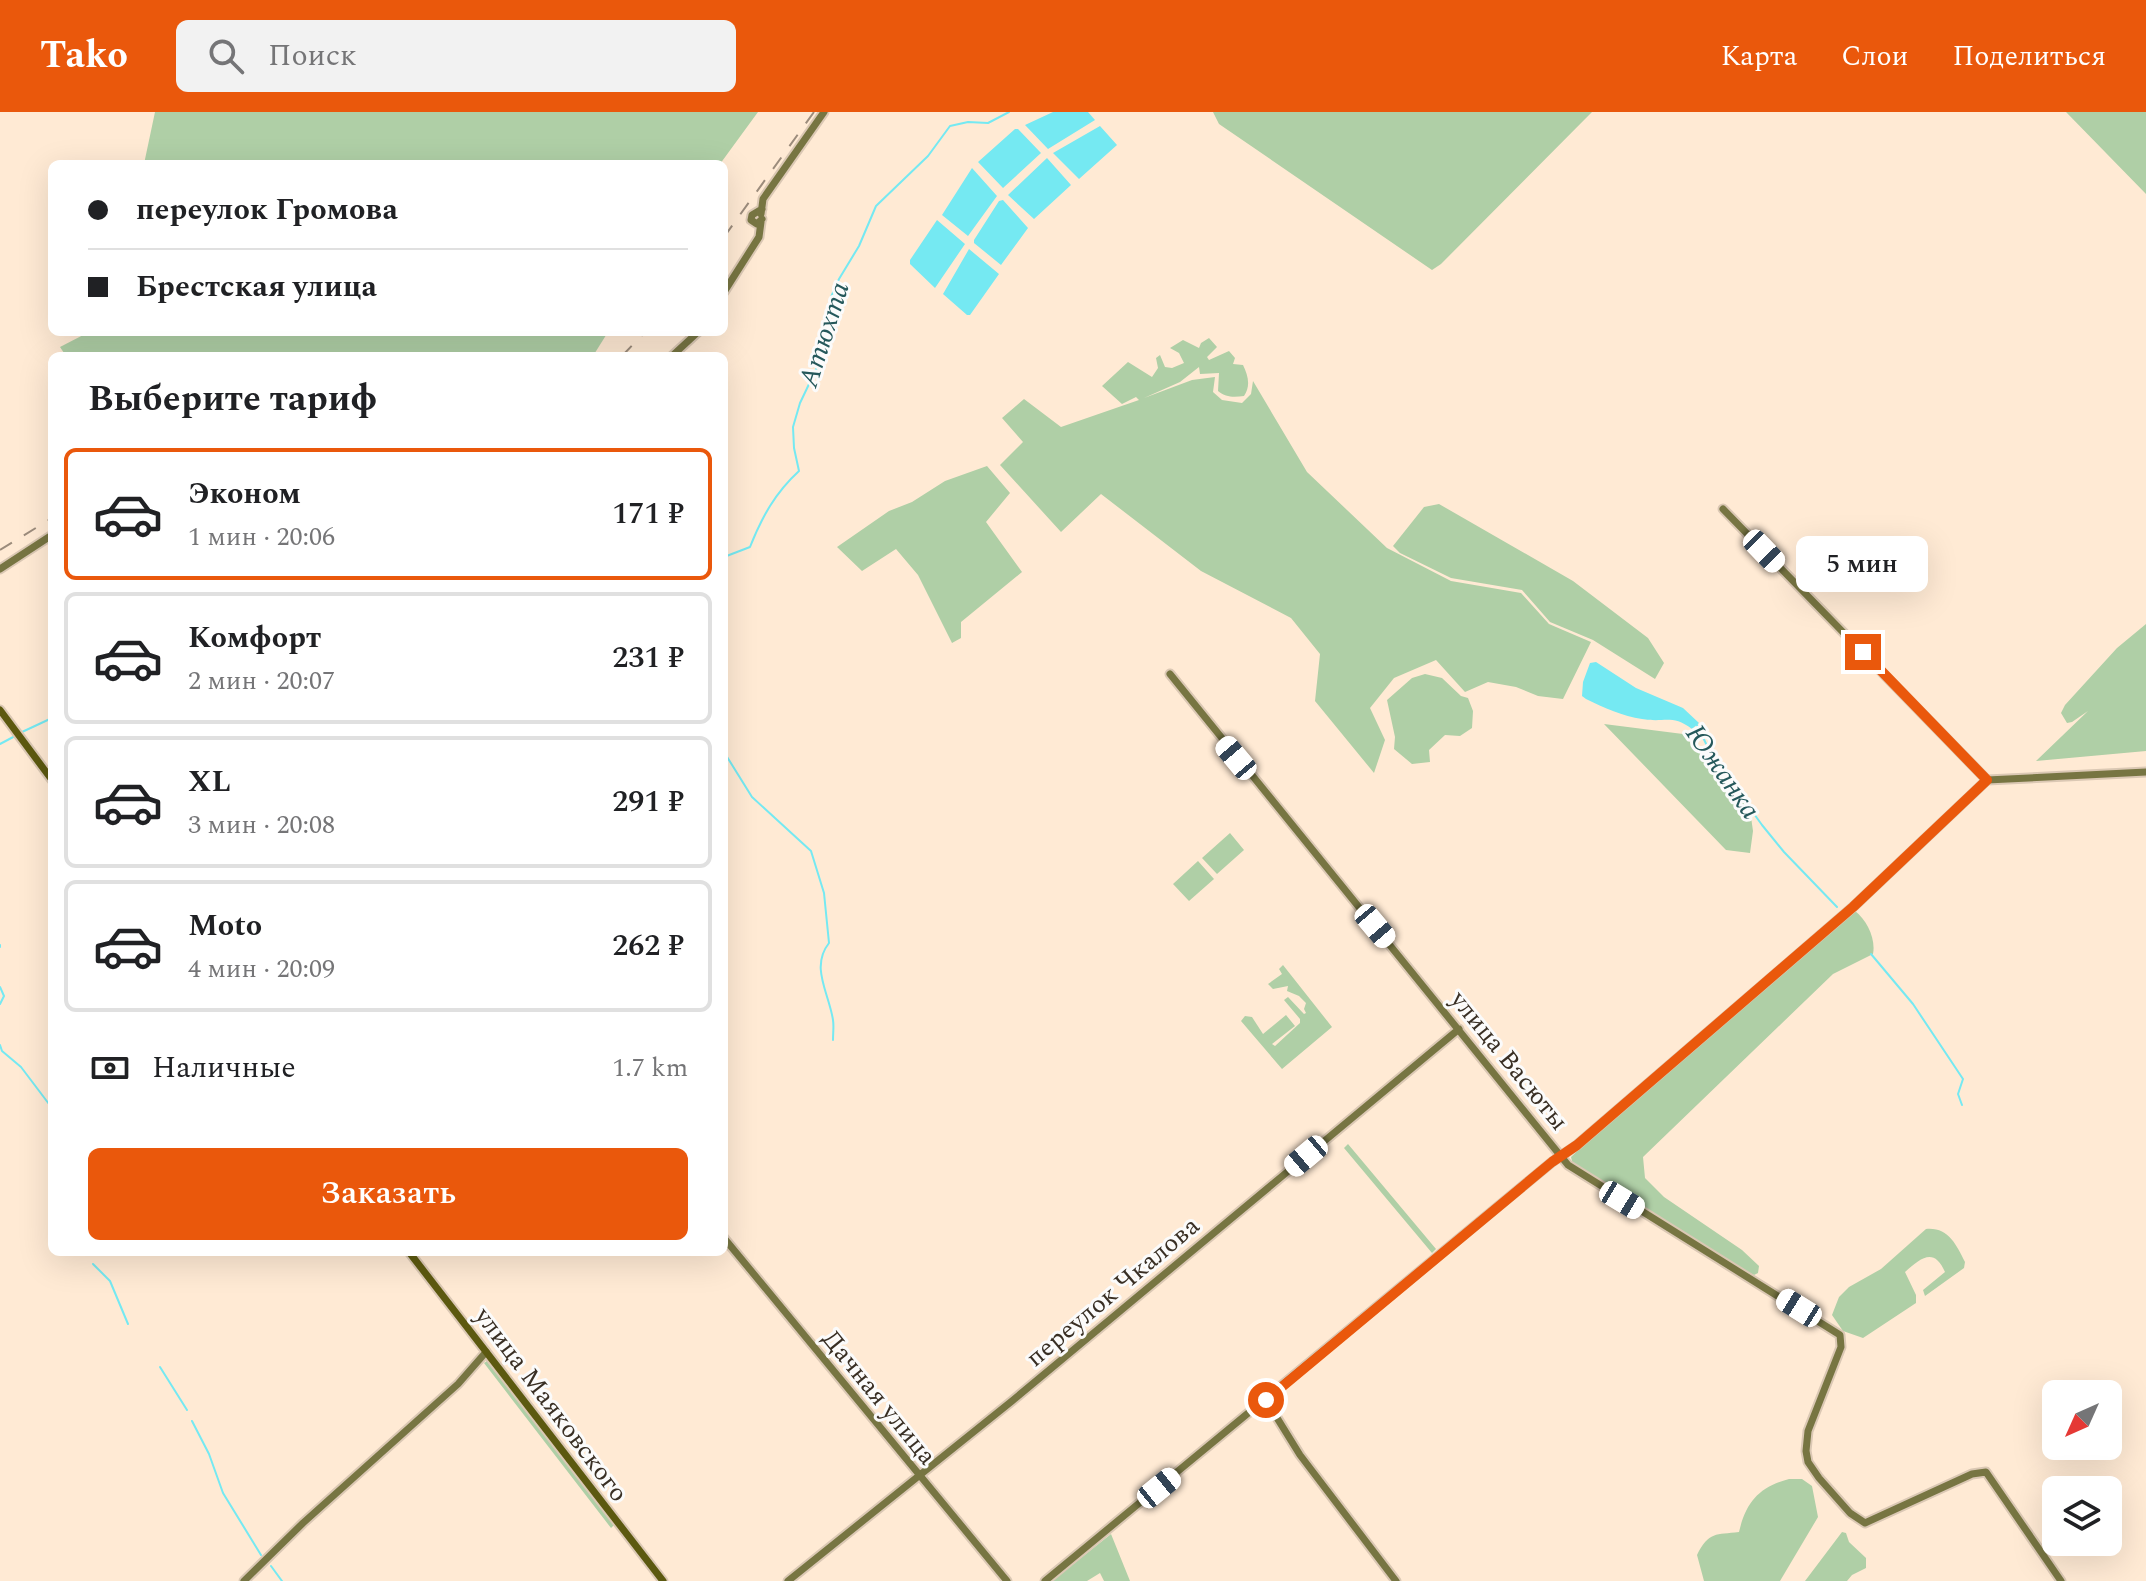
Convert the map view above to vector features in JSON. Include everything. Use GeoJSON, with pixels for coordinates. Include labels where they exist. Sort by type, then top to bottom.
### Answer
{"type":"FeatureCollection","features":[{"type":"Feature","properties":{"kind":"main road"},"geometry":{"type":"LineString","coordinates":[[0,710],[48,775]]}},
{"type":"Feature","properties":{"kind":"main road","name":"улица Маяковского"},"geometry":{"type":"LineString","coordinates":[[412,1256],[663,1581]]}},
{"type":"Feature","properties":{"kind":"street"},"geometry":{"type":"LineString","coordinates":[[728,286],[759,237],[763,199],[824,112]]}},
{"type":"Feature","properties":{"kind":"street"},"geometry":{"type":"LineString","coordinates":[[676,352],[694,336]]}},
{"type":"Feature","properties":{"kind":"street"},"geometry":{"type":"LineString","coordinates":[[1723,509],[1987,780]]}},
{"type":"Feature","properties":{"kind":"street"},"geometry":{"type":"LineString","coordinates":[[0,569],[48,538]]}},
{"type":"Feature","properties":{"kind":"street","name":"улица Васюты"},"geometry":{"type":"LineString","coordinates":[[1170,674],[1561,1156],[1588,1179],[1840,1335],[1841,1347],[1808,1431],[1806,1451],[1808,1462],[1819,1478],[1850,1513],[1865,1523],[1972,1474],[1986,1472],[2061,1581]]}},
{"type":"Feature","properties":{"kind":"street"},"geometry":{"type":"LineString","coordinates":[[1045,1581],[1561,1156],[1853,907],[1987,780],[2146,772]]}},
{"type":"Feature","properties":{"kind":"street","name":"переулок Чкалова"},"geometry":{"type":"LineString","coordinates":[[788,1581],[1459,1029]]}},
{"type":"Feature","properties":{"kind":"street","name":"Дачная улица"},"geometry":{"type":"LineString","coordinates":[[728,1243],[1007,1581]]}},
{"type":"Feature","properties":{"kind":"street"},"geometry":{"type":"LineString","coordinates":[[244,1581],[303,1523],[458,1384],[486,1352]]}},
{"type":"Feature","properties":{"kind":"street"},"geometry":{"type":"LineString","coordinates":[[1266,1400],[1300,1455],[1396,1581]]}},
{"type":"Feature","properties":{"kind":"green space"},"geometry":{"type":"Polygon","coordinates":[[[155,112],[758,112],[723,160],[145,160],[155,112]]]}},
{"type":"Feature","properties":{"kind":"green space"},"geometry":{"type":"Polygon","coordinates":[[[1213,112],[1592,112],[1432,270],[1219,124],[1213,112]]]}},
{"type":"Feature","properties":{"kind":"green space"},"geometry":{"type":"Polygon","coordinates":[[[2066,112],[2146,112],[2146,194],[2066,112]]]}},
{"type":"Feature","properties":{"kind":"green space"},"geometry":{"type":"Polygon","coordinates":[[[81,336],[606,336],[596,352],[63,352],[60,347],[81,336]]]}},
{"type":"Feature","properties":{"kind":"green space"},"geometry":{"type":"Polygon","coordinates":[[[1209,338],[1217,347],[1207,357],[1209,360],[1229,351],[1235,358],[1233,364],[1243,365],[1248,380],[1244,396],[1221,393],[1218,391],[1219,373],[1200,374],[1199,367],[1180,382],[1144,398],[1192,380],[1215,377],[1213,392],[1222,400],[1242,403],[1251,394],[1253,381],[1307,472],[1387,548],[1451,581],[1521,593],[1549,624],[1591,642],[1563,699],[1538,696],[1516,687],[1488,682],[1465,692],[1436,660],[1394,678],[1370,708],[1385,740],[1374,773],[1315,701],[1320,654],[1291,618],[1201,571],[1101,494],[1061,532],[1000,465],[1023,442],[1002,418],[1024,399],[1061,427],[1139,400],[1136,397],[1122,404],[1102,386],[1128,362],[1152,377],[1158,368],[1156,358],[1160,355],[1165,367],[1172,368],[1184,363],[1179,353],[1170,348],[1183,340],[1199,348],[1209,338]]]}},
{"type":"Feature","properties":{"kind":"green space"},"geometry":{"type":"Polygon","coordinates":[[[987,466],[1010,493],[986,522],[1022,572],[961,622],[961,638],[952,643],[918,575],[896,549],[862,571],[837,547],[889,511],[912,502],[945,481],[987,466]]]}},
{"type":"Feature","properties":{"kind":"green space"},"geometry":{"type":"Polygon","coordinates":[[[1439,504],[1573,581],[1648,638],[1664,663],[1655,679],[1593,640],[1550,622],[1522,590],[1451,578],[1400,553],[1393,546],[1424,507],[1439,504]]]}},
{"type":"Feature","properties":{"kind":"green space"},"geometry":{"type":"Polygon","coordinates":[[[2146,624],[2146,751],[2036,761],[2088,711],[2067,723],[2061,713],[2065,705],[2117,648],[2146,624]]]}},
{"type":"Feature","properties":{"kind":"green space"},"geometry":{"type":"Polygon","coordinates":[[[1425,674],[1442,678],[1461,696],[1468,698],[1473,711],[1472,728],[1460,736],[1445,735],[1429,750],[1430,762],[1412,764],[1394,749],[1395,737],[1387,700],[1412,678],[1425,674]]]}},
{"type":"Feature","properties":{"kind":"green space"},"geometry":{"type":"Polygon","coordinates":[[[1604,724],[1683,734],[1750,810],[1753,831],[1750,853],[1726,850],[1604,724]]]}},
{"type":"Feature","properties":{"kind":"green space"},"geometry":{"type":"Polygon","coordinates":[[[1230,833],[1244,850],[1217,874],[1202,858],[1230,833]]]}},
{"type":"Feature","properties":{"kind":"green space"},"geometry":{"type":"Polygon","coordinates":[[[1198,861],[1214,879],[1189,901],[1173,884],[1198,861]]]}},
{"type":"Feature","properties":{"kind":"green space"},"geometry":{"type":"Polygon","coordinates":[[[1855,911],[1870,930],[1873,954],[1833,974],[1643,1157],[1645,1178],[1664,1197],[1742,1250],[1759,1266],[1758,1273],[1754,1275],[1745,1271],[1573,1165],[1571,1157],[1596,1133],[1855,911]]]}},
{"type":"Feature","properties":{"kind":"green space"},"geometry":{"type":"Polygon","coordinates":[[[1283,965],[1332,1027],[1282,1069],[1241,1021],[1245,1016],[1252,1017],[1263,1034],[1286,1015],[1295,1026],[1272,1044],[1275,1046],[1300,1023],[1284,1000],[1288,997],[1304,1014],[1306,1003],[1287,991],[1288,986],[1273,989],[1268,984],[1282,974],[1279,969],[1283,965]]]}},
{"type":"Feature","properties":{"kind":"green space"},"geometry":{"type":"Polygon","coordinates":[[[1348,1144],[1436,1249],[1432,1253],[1344,1148],[1348,1144]]]}},
{"type":"Feature","properties":{"kind":"green space"},"geometry":{"type":"Polygon","coordinates":[[[1926,1229],[1940,1231],[1950,1238],[1965,1262],[1964,1268],[1925,1296],[1923,1290],[1945,1272],[1936,1259],[1922,1259],[1905,1272],[1916,1295],[1916,1303],[1863,1338],[1843,1331],[1832,1315],[1839,1297],[1849,1287],[1881,1269],[1926,1229]]]}},
{"type":"Feature","properties":{"kind":"green space"},"geometry":{"type":"Polygon","coordinates":[[[487,1361],[614,1525],[611,1528],[484,1363],[487,1361]]]}},
{"type":"Feature","properties":{"kind":"green space"},"geometry":{"type":"Polygon","coordinates":[[[1789,1479],[1802,1479],[1812,1486],[1818,1517],[1780,1581],[1704,1581],[1697,1555],[1705,1542],[1719,1534],[1739,1532],[1755,1497],[1770,1486],[1789,1479]]]}},
{"type":"Feature","properties":{"kind":"green space"},"geometry":{"type":"Polygon","coordinates":[[[1842,1532],[1866,1558],[1866,1568],[1847,1581],[1805,1581],[1842,1532]]]}},
{"type":"Feature","properties":{"kind":"green space"},"geometry":{"type":"Polygon","coordinates":[[[1111,1534],[1130,1581],[1104,1581],[1100,1573],[1087,1581],[1052,1581],[1111,1534]]]}},
{"type":"Feature","properties":{"kind":"water"},"geometry":{"type":"Polygon","coordinates":[[[1053,112],[1088,112],[1095,120],[1048,149],[1025,125],[1053,112]]]}},
{"type":"Feature","properties":{"kind":"water"},"geometry":{"type":"Polygon","coordinates":[[[1100,126],[1117,145],[1079,179],[1053,153],[1100,126]]]}},
{"type":"Feature","properties":{"kind":"water"},"geometry":{"type":"Polygon","coordinates":[[[1015,129],[1041,153],[1003,188],[978,162],[1015,129]]]}},
{"type":"Feature","properties":{"kind":"water"},"geometry":{"type":"Polygon","coordinates":[[[1047,158],[1071,185],[1034,219],[1008,195],[1047,158]]]}},
{"type":"Feature","properties":{"kind":"water"},"geometry":{"type":"Polygon","coordinates":[[[972,168],[997,196],[968,236],[942,215],[972,168]]]}},
{"type":"Feature","properties":{"kind":"water"},"geometry":{"type":"Polygon","coordinates":[[[1003,200],[1028,228],[1001,265],[974,240],[999,201],[1003,200]]]}},
{"type":"Feature","properties":{"kind":"water"},"geometry":{"type":"Polygon","coordinates":[[[937,220],[965,244],[935,288],[910,264],[910,260],[937,220]]]}},
{"type":"Feature","properties":{"kind":"water"},"geometry":{"type":"Polygon","coordinates":[[[969,249],[999,274],[967,315],[943,294],[969,249]]]}},
{"type":"Feature","properties":{"kind":"water"},"geometry":{"type":"Polygon","coordinates":[[[1596,662],[1636,688],[1683,708],[1699,723],[1692,729],[1673,720],[1635,718],[1586,699],[1582,696],[1583,682],[1590,663],[1596,662]]]}},
{"type":"Feature","properties":{"kind":"waterway","name":"Атюхта"},"geometry":{"type":"LineString","coordinates":[[728,555],[750,547],[770,506],[799,471],[793,427],[800,403],[821,359],[831,297],[859,246],[876,206],[928,156],[950,126],[968,122],[988,123],[1009,112]]}},
{"type":"Feature","properties":{"kind":"waterway","name":"Атюхта"},"geometry":{"type":"LineString","coordinates":[[22,732],[48,720]]}},
{"type":"Feature","properties":{"kind":"waterway","name":"Южанка"},"geometry":{"type":"LineString","coordinates":[[1697,725],[1711,754],[1762,825],[1837,907]]}},
{"type":"Feature","properties":{"kind":"waterway","name":"Атюхта"},"geometry":{"type":"LineString","coordinates":[[0,744],[17,735]]}},
{"type":"Feature","properties":{"kind":"waterway"},"geometry":{"type":"LineString","coordinates":[[728,758],[752,797],[811,851],[824,893],[829,943],[821,961],[821,971],[833,1020],[833,1040]]}},
{"type":"Feature","properties":{"kind":"waterway","name":"Южанка"},"geometry":{"type":"LineString","coordinates":[[1871,954],[1913,1004],[1963,1079],[1958,1094],[1962,1105]]}},
{"type":"Feature","properties":{"kind":"waterway"},"geometry":{"type":"LineString","coordinates":[[0,987],[4,996],[0,1004]]}},
{"type":"Feature","properties":{"kind":"waterway"},"geometry":{"type":"LineString","coordinates":[[0,1045],[48,1103]]}},
{"type":"Feature","properties":{"kind":"waterway"},"geometry":{"type":"LineString","coordinates":[[93,1264],[110,1281],[128,1324]]}},
{"type":"Feature","properties":{"kind":"waterway"},"geometry":{"type":"LineString","coordinates":[[160,1367],[187,1410]]}},
{"type":"Feature","properties":{"kind":"waterway"},"geometry":{"type":"LineString","coordinates":[[192,1421],[209,1454],[223,1493],[261,1555]]}},
{"type":"Feature","properties":{"kind":"waterway"},"geometry":{"type":"LineString","coordinates":[[271,1566],[282,1581]]}},
{"type":"Feature","properties":{"kind":"railway"},"geometry":{"type":"LineString","coordinates":[[728,231],[814,112]]}},
{"type":"Feature","properties":{"kind":"railway"},"geometry":{"type":"LineString","coordinates":[[626,352],[641,336]]}},
{"type":"Feature","properties":{"kind":"railway"},"geometry":{"type":"LineString","coordinates":[[0,550],[48,520]]}},
{"type":"Feature","properties":{"kind":"route"},"geometry":{"type":"LineString","coordinates":[[1266,1400],[1552,1162],[1577,1145],[1853,907],[1987,780],[1863,652]]}}]}
